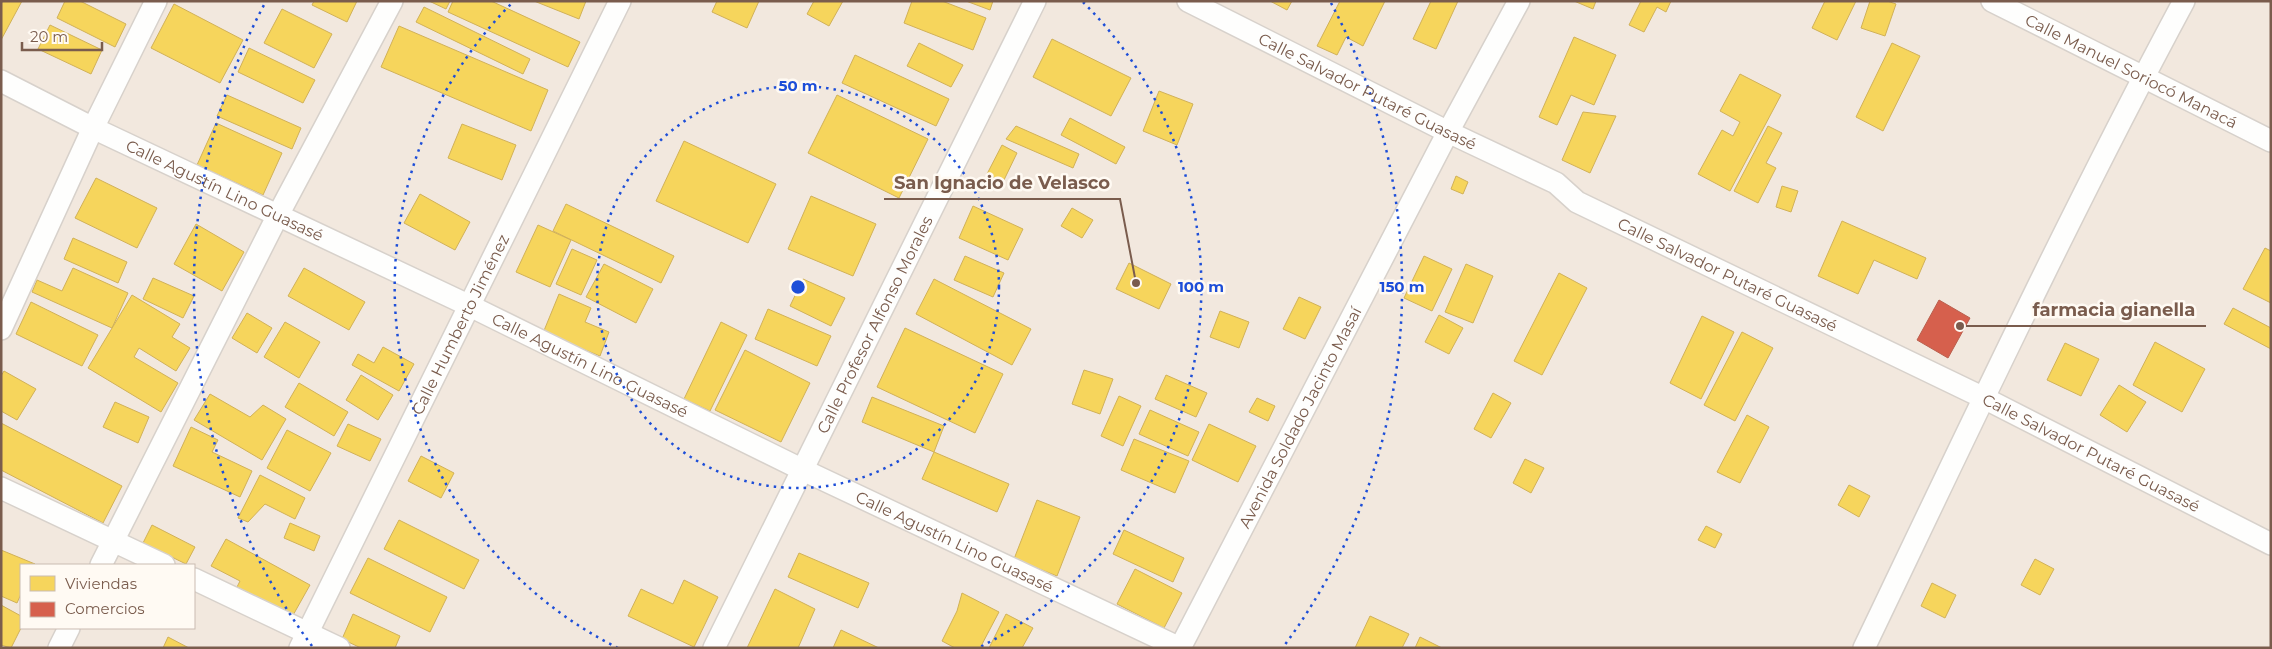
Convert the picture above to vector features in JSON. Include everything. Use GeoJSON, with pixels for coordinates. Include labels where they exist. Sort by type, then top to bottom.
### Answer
{"type":"FeatureCollection","features":[{"type":"Feature","properties":{"kind":"street"},"geometry":{"type":"LineString","coordinates":[[1,328],[93,128],[156,1]]}},
{"type":"Feature","properties":{"kind":"street"},"geometry":{"type":"LineString","coordinates":[[102,564],[278,215],[392,1]]}},
{"type":"Feature","properties":{"kind":"street","name":"Calle Humberto Jiménez"},"geometry":{"type":"LineString","coordinates":[[304,640],[620,1]]}},
{"type":"Feature","properties":{"kind":"street","name":"Calle Profesor Alfonso Morales"},"geometry":{"type":"LineString","coordinates":[[714,648],[1035,1]]}},
{"type":"Feature","properties":{"kind":"street","name":"Calle Salvador Putaré Guasasé"},"geometry":{"type":"LineString","coordinates":[[1188,1],[1448,132],[1556,183],[1577,202],[1984,398],[2271,544]]}},
{"type":"Feature","properties":{"kind":"street","name":"Avenida Soldado Jacinto Masaí"},"geometry":{"type":"LineString","coordinates":[[1180,648],[1448,132],[1519,1]]}},
{"type":"Feature","properties":{"kind":"street","name":"Calle Manuel Soriocó Manacá"},"geometry":{"type":"LineString","coordinates":[[1992,1],[2271,141]]}},
{"type":"Feature","properties":{"kind":"street"},"geometry":{"type":"LineString","coordinates":[[1864,648],[1984,398],[2144,76],[2184,1]]}},
{"type":"Feature","properties":{"kind":"street","name":"Calle Agustín Lino Guasasé"},"geometry":{"type":"LineString","coordinates":[[1,81],[93,128],[468,306],[803,470],[1180,648]]}},
{"type":"Feature","properties":{"kind":"street"},"geometry":{"type":"LineString","coordinates":[[1,488],[162,564]]}},
{"type":"Feature","properties":{"kind":"street"},"geometry":{"type":"LineString","coordinates":[[195,580],[304,640],[340,648]]}},
{"type":"Feature","properties":{"kind":"street"},"geometry":{"type":"LineString","coordinates":[[59,648],[68,629]]}},
{"type":"Feature","properties":{"kind":"shaded area"},"geometry":{"type":"Polygon","coordinates":[[[1,1],[2271,1],[2271,648],[1,648],[1,1]]]}},
{"type":"Feature","properties":{"kind":"building: Viviendas"},"geometry":{"type":"Polygon","coordinates":[[[3,1],[22,1],[1,40],[1,4],[3,1]]]}},
{"type":"Feature","properties":{"kind":"building: Viviendas"},"geometry":{"type":"Polygon","coordinates":[[[65,1],[80,1],[126,24],[115,47],[57,18],[65,1]]]}},
{"type":"Feature","properties":{"kind":"building: Viviendas"},"geometry":{"type":"Polygon","coordinates":[[[314,1],[357,1],[347,22],[312,5],[314,1]]]}},
{"type":"Feature","properties":{"kind":"building: Viviendas"},"geometry":{"type":"Polygon","coordinates":[[[429,1],[450,1],[446,9],[429,1]]]}},
{"type":"Feature","properties":{"kind":"building: Viviendas"},"geometry":{"type":"Polygon","coordinates":[[[453,1],[491,1],[580,42],[568,67],[448,12],[453,1]]]}},
{"type":"Feature","properties":{"kind":"building: Viviendas"},"geometry":{"type":"Polygon","coordinates":[[[534,1],[586,1],[579,19],[534,1]]]}},
{"type":"Feature","properties":{"kind":"building: Viviendas"},"geometry":{"type":"Polygon","coordinates":[[[717,1],[759,1],[747,28],[712,12],[717,1]]]}},
{"type":"Feature","properties":{"kind":"building: Viviendas"},"geometry":{"type":"Polygon","coordinates":[[[814,1],[843,1],[829,26],[807,14],[814,1]]]}},
{"type":"Feature","properties":{"kind":"building: Viviendas"},"geometry":{"type":"Polygon","coordinates":[[[912,1],[942,1],[986,18],[973,50],[904,23],[912,1]]]}},
{"type":"Feature","properties":{"kind":"building: Viviendas"},"geometry":{"type":"Polygon","coordinates":[[[966,1],[993,1],[990,10],[966,1]]]}},
{"type":"Feature","properties":{"kind":"building: Viviendas"},"geometry":{"type":"Polygon","coordinates":[[[1270,1],[1292,1],[1287,10],[1270,1]]]}},
{"type":"Feature","properties":{"kind":"building: Viviendas"},"geometry":{"type":"Polygon","coordinates":[[[1340,1],[1385,1],[1363,46],[1346,37],[1337,55],[1317,46],[1340,1]]]}},
{"type":"Feature","properties":{"kind":"building: Viviendas"},"geometry":{"type":"Polygon","coordinates":[[[1431,1],[1458,1],[1436,49],[1413,39],[1431,1]]]}},
{"type":"Feature","properties":{"kind":"building: Viviendas"},"geometry":{"type":"Polygon","coordinates":[[[1574,1],[1596,1],[1593,9],[1574,1]]]}},
{"type":"Feature","properties":{"kind":"building: Viviendas"},"geometry":{"type":"Polygon","coordinates":[[[1641,1],[1671,1],[1666,12],[1657,7],[1644,32],[1629,25],[1641,1]]]}},
{"type":"Feature","properties":{"kind":"building: Viviendas"},"geometry":{"type":"Polygon","coordinates":[[[1825,1],[1856,1],[1837,40],[1812,28],[1825,1]]]}},
{"type":"Feature","properties":{"kind":"building: Viviendas"},"geometry":{"type":"Polygon","coordinates":[[[1870,1],[1887,1],[1896,4],[1885,36],[1861,28],[1870,1]]]}},
{"type":"Feature","properties":{"kind":"building: Viviendas"},"geometry":{"type":"Polygon","coordinates":[[[174,4],[243,40],[220,83],[151,48],[174,4]]]}},
{"type":"Feature","properties":{"kind":"building: Viviendas"},"geometry":{"type":"Polygon","coordinates":[[[424,7],[530,59],[523,74],[416,22],[424,7]]]}},
{"type":"Feature","properties":{"kind":"building: Viviendas"},"geometry":{"type":"Polygon","coordinates":[[[282,9],[332,34],[314,68],[264,43],[282,9]]]}},
{"type":"Feature","properties":{"kind":"building: Viviendas"},"geometry":{"type":"Polygon","coordinates":[[[50,25],[102,50],[91,74],[38,49],[50,25]]]}},
{"type":"Feature","properties":{"kind":"building: Viviendas"},"geometry":{"type":"Polygon","coordinates":[[[399,26],[548,90],[531,131],[381,67],[399,26]]]}},
{"type":"Feature","properties":{"kind":"building: Viviendas"},"geometry":{"type":"Polygon","coordinates":[[[1574,37],[1616,55],[1594,105],[1571,95],[1557,125],[1539,117],[1574,37]]]}},
{"type":"Feature","properties":{"kind":"building: Viviendas"},"geometry":{"type":"Polygon","coordinates":[[[1052,39],[1131,78],[1111,116],[1033,77],[1052,39]]]}},
{"type":"Feature","properties":{"kind":"building: Viviendas"},"geometry":{"type":"Polygon","coordinates":[[[919,43],[963,65],[951,87],[907,66],[919,43]]]}},
{"type":"Feature","properties":{"kind":"building: Viviendas"},"geometry":{"type":"Polygon","coordinates":[[[1892,43],[1920,56],[1883,131],[1856,117],[1892,43]]]}},
{"type":"Feature","properties":{"kind":"building: Viviendas"},"geometry":{"type":"Polygon","coordinates":[[[249,48],[315,80],[303,103],[238,72],[249,48]]]}},
{"type":"Feature","properties":{"kind":"building: Viviendas"},"geometry":{"type":"Polygon","coordinates":[[[855,55],[949,99],[936,126],[842,83],[855,55]]]}},
{"type":"Feature","properties":{"kind":"building: Viviendas"},"geometry":{"type":"Polygon","coordinates":[[[1740,74],[1781,95],[1730,191],[1698,174],[1722,130],[1733,136],[1740,122],[1720,111],[1740,74]]]}},
{"type":"Feature","properties":{"kind":"building: Viviendas"},"geometry":{"type":"Polygon","coordinates":[[[1159,91],[1193,104],[1177,145],[1143,131],[1159,91]]]}},
{"type":"Feature","properties":{"kind":"building: Viviendas"},"geometry":{"type":"Polygon","coordinates":[[[227,95],[301,128],[292,149],[217,116],[227,95]]]}},
{"type":"Feature","properties":{"kind":"building: Viviendas"},"geometry":{"type":"Polygon","coordinates":[[[837,95],[928,139],[899,198],[808,153],[837,95]]]}},
{"type":"Feature","properties":{"kind":"building: Viviendas"},"geometry":{"type":"Polygon","coordinates":[[[1583,112],[1616,116],[1590,173],[1562,160],[1583,112]]]}},
{"type":"Feature","properties":{"kind":"building: Viviendas"},"geometry":{"type":"Polygon","coordinates":[[[1070,118],[1125,147],[1116,164],[1061,135],[1070,118]]]}},
{"type":"Feature","properties":{"kind":"building: Viviendas"},"geometry":{"type":"Polygon","coordinates":[[[216,123],[282,153],[263,195],[197,165],[216,123]]]}},
{"type":"Feature","properties":{"kind":"building: Viviendas"},"geometry":{"type":"Polygon","coordinates":[[[462,124],[516,145],[502,180],[448,158],[462,124]]]}},
{"type":"Feature","properties":{"kind":"building: Viviendas"},"geometry":{"type":"Polygon","coordinates":[[[1016,126],[1079,154],[1073,168],[1006,139],[1016,126]]]}},
{"type":"Feature","properties":{"kind":"building: Viviendas"},"geometry":{"type":"Polygon","coordinates":[[[1768,126],[1782,133],[1766,163],[1776,168],[1758,203],[1734,191],[1768,126]]]}},
{"type":"Feature","properties":{"kind":"building: Viviendas"},"geometry":{"type":"Polygon","coordinates":[[[684,141],[776,184],[748,243],[656,201],[684,141]]]}},
{"type":"Feature","properties":{"kind":"building: Viviendas"},"geometry":{"type":"Polygon","coordinates":[[[1002,145],[1017,153],[1003,182],[987,174],[1002,145]]]}},
{"type":"Feature","properties":{"kind":"building: Viviendas"},"geometry":{"type":"Polygon","coordinates":[[[1456,176],[1468,182],[1463,194],[1451,189],[1456,176]]]}},
{"type":"Feature","properties":{"kind":"building: Viviendas"},"geometry":{"type":"Polygon","coordinates":[[[96,178],[157,208],[137,248],[75,218],[96,178]]]}},
{"type":"Feature","properties":{"kind":"building: Viviendas"},"geometry":{"type":"Polygon","coordinates":[[[1782,186],[1798,191],[1791,212],[1776,207],[1782,186]]]}},
{"type":"Feature","properties":{"kind":"building: Viviendas"},"geometry":{"type":"Polygon","coordinates":[[[420,194],[470,222],[455,250],[404,223],[420,194]]]}},
{"type":"Feature","properties":{"kind":"building: Viviendas"},"geometry":{"type":"Polygon","coordinates":[[[811,196],[876,224],[853,276],[788,249],[811,196]]]}},
{"type":"Feature","properties":{"kind":"building: Viviendas"},"geometry":{"type":"Polygon","coordinates":[[[566,204],[674,256],[661,283],[553,231],[566,204]]]}},
{"type":"Feature","properties":{"kind":"building: Viviendas"},"geometry":{"type":"Polygon","coordinates":[[[973,206],[1023,229],[1008,260],[959,238],[973,206]]]}},
{"type":"Feature","properties":{"kind":"building: Viviendas"},"geometry":{"type":"Polygon","coordinates":[[[1072,208],[1093,220],[1082,238],[1061,226],[1072,208]]]}},
{"type":"Feature","properties":{"kind":"building: Viviendas"},"geometry":{"type":"Polygon","coordinates":[[[1842,221],[1926,258],[1917,279],[1874,260],[1858,294],[1818,276],[1842,221]]]}},
{"type":"Feature","properties":{"kind":"building: Viviendas"},"geometry":{"type":"Polygon","coordinates":[[[196,224],[244,252],[222,291],[174,264],[196,224]]]}},
{"type":"Feature","properties":{"kind":"building: Viviendas"},"geometry":{"type":"Polygon","coordinates":[[[538,225],[571,240],[550,287],[516,272],[538,225]]]}},
{"type":"Feature","properties":{"kind":"building: Viviendas"},"geometry":{"type":"Polygon","coordinates":[[[73,238],[127,262],[118,283],[64,259],[73,238]]]}},
{"type":"Feature","properties":{"kind":"building: Viviendas"},"geometry":{"type":"Polygon","coordinates":[[[2265,248],[2271,251],[2271,303],[2243,289],[2265,248]]]}},
{"type":"Feature","properties":{"kind":"building: Viviendas"},"geometry":{"type":"Polygon","coordinates":[[[572,249],[597,260],[581,295],[556,284],[572,249]]]}},
{"type":"Feature","properties":{"kind":"building: Viviendas"},"geometry":{"type":"Polygon","coordinates":[[[965,256],[1004,273],[993,297],[954,280],[965,256]]]}},
{"type":"Feature","properties":{"kind":"building: Viviendas"},"geometry":{"type":"Polygon","coordinates":[[[1424,256],[1452,269],[1432,311],[1404,298],[1424,256]]]}},
{"type":"Feature","properties":{"kind":"building: Viviendas"},"geometry":{"type":"Polygon","coordinates":[[[1129,263],[1171,284],[1159,309],[1116,289],[1129,263]]]}},
{"type":"Feature","properties":{"kind":"building: Viviendas"},"geometry":{"type":"Polygon","coordinates":[[[604,264],[653,289],[636,323],[586,297],[604,264]]]}},
{"type":"Feature","properties":{"kind":"building: Viviendas"},"geometry":{"type":"Polygon","coordinates":[[[1466,264],[1493,276],[1473,323],[1445,312],[1466,264]]]}},
{"type":"Feature","properties":{"kind":"building: Viviendas"},"geometry":{"type":"Polygon","coordinates":[[[73,268],[128,293],[112,328],[32,292],[37,280],[62,291],[73,268]]]}},
{"type":"Feature","properties":{"kind":"building: Viviendas"},"geometry":{"type":"Polygon","coordinates":[[[304,268],[365,302],[349,330],[288,296],[304,268]]]}},
{"type":"Feature","properties":{"kind":"building: Viviendas"},"geometry":{"type":"Polygon","coordinates":[[[1559,273],[1587,288],[1542,375],[1514,361],[1559,273]]]}},
{"type":"Feature","properties":{"kind":"building: Viviendas"},"geometry":{"type":"Polygon","coordinates":[[[153,278],[194,296],[183,318],[143,299],[153,278]]]}},
{"type":"Feature","properties":{"kind":"building: Viviendas"},"geometry":{"type":"Polygon","coordinates":[[[803,279],[845,298],[831,326],[790,306],[803,279]]]}},
{"type":"Feature","properties":{"kind":"building: Viviendas"},"geometry":{"type":"Polygon","coordinates":[[[934,279],[1031,329],[1012,365],[916,314],[934,279]]]}},
{"type":"Feature","properties":{"kind":"building: Viviendas"},"geometry":{"type":"Polygon","coordinates":[[[559,294],[591,308],[585,322],[609,332],[600,356],[543,333],[559,294]]]}},
{"type":"Feature","properties":{"kind":"building: Viviendas"},"geometry":{"type":"Polygon","coordinates":[[[132,295],[180,324],[172,337],[190,348],[176,371],[139,348],[134,357],[178,383],[161,412],[88,368],[132,295]]]}},
{"type":"Feature","properties":{"kind":"building: Viviendas"},"geometry":{"type":"Polygon","coordinates":[[[1299,297],[1321,307],[1305,339],[1283,329],[1299,297]]]}},
{"type":"Feature","properties":{"kind":"building: Viviendas"},"geometry":{"type":"Polygon","coordinates":[[[31,302],[98,335],[82,366],[16,334],[31,302]]]}},
{"type":"Feature","properties":{"kind":"building: Viviendas"},"geometry":{"type":"Polygon","coordinates":[[[2233,308],[2271,328],[2271,349],[2224,324],[2233,308]]]}},
{"type":"Feature","properties":{"kind":"building: Viviendas"},"geometry":{"type":"Polygon","coordinates":[[[768,309],[831,336],[817,366],[755,339],[768,309]]]}},
{"type":"Feature","properties":{"kind":"building: Viviendas"},"geometry":{"type":"Polygon","coordinates":[[[1220,311],[1249,322],[1239,348],[1210,337],[1220,311]]]}},
{"type":"Feature","properties":{"kind":"building: Viviendas"},"geometry":{"type":"Polygon","coordinates":[[[247,313],[272,328],[257,353],[232,338],[247,313]]]}},
{"type":"Feature","properties":{"kind":"building: Viviendas"},"geometry":{"type":"Polygon","coordinates":[[[1439,315],[1463,328],[1449,354],[1425,342],[1439,315]]]}},
{"type":"Feature","properties":{"kind":"building: Viviendas"},"geometry":{"type":"Polygon","coordinates":[[[1702,316],[1734,332],[1701,399],[1670,383],[1702,316]]]}},
{"type":"Feature","properties":{"kind":"building: Viviendas"},"geometry":{"type":"Polygon","coordinates":[[[285,322],[320,342],[299,378],[264,357],[285,322]]]}},
{"type":"Feature","properties":{"kind":"building: Viviendas"},"geometry":{"type":"Polygon","coordinates":[[[721,322],[747,335],[710,411],[684,399],[721,322]]]}},
{"type":"Feature","properties":{"kind":"building: Viviendas"},"geometry":{"type":"Polygon","coordinates":[[[905,328],[1003,374],[975,433],[877,387],[905,328]]]}},
{"type":"Feature","properties":{"kind":"building: Viviendas"},"geometry":{"type":"Polygon","coordinates":[[[1742,332],[1773,348],[1735,421],[1704,405],[1742,332]]]}},
{"type":"Feature","properties":{"kind":"building: Viviendas"},"geometry":{"type":"Polygon","coordinates":[[[2155,342],[2205,369],[2182,412],[2133,385],[2155,342]]]}},
{"type":"Feature","properties":{"kind":"building: Viviendas"},"geometry":{"type":"Polygon","coordinates":[[[2065,343],[2099,359],[2081,396],[2047,380],[2065,343]]]}},
{"type":"Feature","properties":{"kind":"building: Viviendas"},"geometry":{"type":"Polygon","coordinates":[[[383,347],[414,364],[399,391],[352,365],[358,354],[374,363],[383,347]]]}},
{"type":"Feature","properties":{"kind":"building: Viviendas"},"geometry":{"type":"Polygon","coordinates":[[[745,350],[810,383],[781,442],[715,410],[745,350]]]}},
{"type":"Feature","properties":{"kind":"building: Viviendas"},"geometry":{"type":"Polygon","coordinates":[[[1084,370],[1113,379],[1100,414],[1072,404],[1084,370]]]}},
{"type":"Feature","properties":{"kind":"building: Viviendas"},"geometry":{"type":"Polygon","coordinates":[[[4,371],[36,389],[17,420],[1,411],[1,376],[4,371]]]}},
{"type":"Feature","properties":{"kind":"building: Viviendas"},"geometry":{"type":"Polygon","coordinates":[[[361,375],[393,395],[378,420],[346,400],[361,375]]]}},
{"type":"Feature","properties":{"kind":"building: Viviendas"},"geometry":{"type":"Polygon","coordinates":[[[1166,375],[1207,393],[1196,417],[1155,399],[1166,375]]]}},
{"type":"Feature","properties":{"kind":"building: Viviendas"},"geometry":{"type":"Polygon","coordinates":[[[299,383],[348,412],[334,436],[285,407],[299,383]]]}},
{"type":"Feature","properties":{"kind":"building: Viviendas"},"geometry":{"type":"Polygon","coordinates":[[[2119,385],[2146,402],[2127,432],[2100,415],[2119,385]]]}},
{"type":"Feature","properties":{"kind":"building: Viviendas"},"geometry":{"type":"Polygon","coordinates":[[[1493,393],[1511,403],[1491,438],[1474,429],[1493,393]]]}},
{"type":"Feature","properties":{"kind":"building: Viviendas"},"geometry":{"type":"Polygon","coordinates":[[[210,394],[250,417],[263,405],[286,419],[262,460],[194,420],[210,394]]]}},
{"type":"Feature","properties":{"kind":"building: Viviendas"},"geometry":{"type":"Polygon","coordinates":[[[1119,396],[1141,406],[1123,446],[1101,436],[1119,396]]]}},
{"type":"Feature","properties":{"kind":"building: Viviendas"},"geometry":{"type":"Polygon","coordinates":[[[872,397],[944,426],[934,452],[862,422],[872,397]]]}},
{"type":"Feature","properties":{"kind":"building: Viviendas"},"geometry":{"type":"Polygon","coordinates":[[[1257,398],[1275,406],[1268,421],[1249,412],[1257,398]]]}},
{"type":"Feature","properties":{"kind":"building: Viviendas"},"geometry":{"type":"Polygon","coordinates":[[[115,402],[149,417],[138,443],[103,427],[115,402]]]}},
{"type":"Feature","properties":{"kind":"building: Viviendas"},"geometry":{"type":"Polygon","coordinates":[[[1150,410],[1199,432],[1188,456],[1139,434],[1150,410]]]}},
{"type":"Feature","properties":{"kind":"building: Viviendas"},"geometry":{"type":"Polygon","coordinates":[[[1747,415],[1769,427],[1740,483],[1717,472],[1747,415]]]}},
{"type":"Feature","properties":{"kind":"building: Viviendas"},"geometry":{"type":"Polygon","coordinates":[[[1,423],[122,486],[103,523],[1,470],[1,423]]]}},
{"type":"Feature","properties":{"kind":"building: Viviendas"},"geometry":{"type":"Polygon","coordinates":[[[348,424],[381,439],[370,461],[337,446],[348,424]]]}},
{"type":"Feature","properties":{"kind":"building: Viviendas"},"geometry":{"type":"Polygon","coordinates":[[[1209,424],[1256,446],[1238,482],[1192,460],[1209,424]]]}},
{"type":"Feature","properties":{"kind":"building: Viviendas"},"geometry":{"type":"Polygon","coordinates":[[[191,427],[218,440],[212,452],[252,471],[240,497],[173,466],[191,427]]]}},
{"type":"Feature","properties":{"kind":"building: Viviendas"},"geometry":{"type":"Polygon","coordinates":[[[287,430],[331,453],[310,491],[267,468],[287,430]]]}},
{"type":"Feature","properties":{"kind":"building: Viviendas"},"geometry":{"type":"Polygon","coordinates":[[[1134,439],[1189,461],[1175,493],[1121,470],[1134,439]]]}},
{"type":"Feature","properties":{"kind":"building: Viviendas"},"geometry":{"type":"Polygon","coordinates":[[[934,452],[1009,484],[997,512],[922,479],[934,452]]]}},
{"type":"Feature","properties":{"kind":"building: Viviendas"},"geometry":{"type":"Polygon","coordinates":[[[421,456],[454,473],[441,498],[408,481],[421,456]]]}},
{"type":"Feature","properties":{"kind":"building: Viviendas"},"geometry":{"type":"Polygon","coordinates":[[[1525,459],[1544,468],[1531,493],[1513,483],[1525,459]]]}},
{"type":"Feature","properties":{"kind":"building: Viviendas"},"geometry":{"type":"Polygon","coordinates":[[[260,475],[305,498],[295,519],[265,504],[248,522],[238,518],[260,475]]]}},
{"type":"Feature","properties":{"kind":"building: Viviendas"},"geometry":{"type":"Polygon","coordinates":[[[1849,485],[1870,496],[1859,517],[1838,505],[1849,485]]]}},
{"type":"Feature","properties":{"kind":"building: Viviendas"},"geometry":{"type":"Polygon","coordinates":[[[1037,500],[1080,517],[1057,576],[1014,559],[1037,500]]]}},
{"type":"Feature","properties":{"kind":"building: Viviendas"},"geometry":{"type":"Polygon","coordinates":[[[399,520],[479,560],[464,589],[384,549],[399,520]]]}},
{"type":"Feature","properties":{"kind":"building: Viviendas"},"geometry":{"type":"Polygon","coordinates":[[[290,523],[320,536],[314,551],[284,538],[290,523]]]}},
{"type":"Feature","properties":{"kind":"building: Viviendas"},"geometry":{"type":"Polygon","coordinates":[[[152,525],[195,547],[186,564],[143,543],[152,525]]]}},
{"type":"Feature","properties":{"kind":"building: Viviendas"},"geometry":{"type":"Polygon","coordinates":[[[1706,526],[1722,534],[1715,548],[1698,540],[1706,526]]]}},
{"type":"Feature","properties":{"kind":"building: Viviendas"},"geometry":{"type":"Polygon","coordinates":[[[1124,530],[1184,558],[1173,582],[1113,554],[1124,530]]]}},
{"type":"Feature","properties":{"kind":"building: Viviendas"},"geometry":{"type":"Polygon","coordinates":[[[226,539],[310,585],[292,617],[237,587],[240,581],[211,566],[226,539]]]}},
{"type":"Feature","properties":{"kind":"building: Viviendas"},"geometry":{"type":"Polygon","coordinates":[[[1,550],[35,564],[20,564],[20,596],[17,603],[1,596],[1,550]]]}},
{"type":"Feature","properties":{"kind":"building: Viviendas"},"geometry":{"type":"Polygon","coordinates":[[[799,553],[869,583],[858,608],[788,577],[799,553]]]}},
{"type":"Feature","properties":{"kind":"building: Viviendas"},"geometry":{"type":"Polygon","coordinates":[[[368,558],[447,597],[430,632],[350,593],[368,558]]]}},
{"type":"Feature","properties":{"kind":"building: Viviendas"},"geometry":{"type":"Polygon","coordinates":[[[2035,559],[2054,569],[2040,595],[2021,585],[2035,559]]]}},
{"type":"Feature","properties":{"kind":"building: Viviendas"},"geometry":{"type":"Polygon","coordinates":[[[1135,569],[1182,593],[1164,628],[1117,604],[1135,569]]]}},
{"type":"Feature","properties":{"kind":"building: Viviendas"},"geometry":{"type":"Polygon","coordinates":[[[684,580],[718,597],[694,647],[628,616],[641,589],[673,604],[684,580]]]}},
{"type":"Feature","properties":{"kind":"building: Viviendas"},"geometry":{"type":"Polygon","coordinates":[[[1932,583],[1956,595],[1945,618],[1921,606],[1932,583]]]}},
{"type":"Feature","properties":{"kind":"building: Viviendas"},"geometry":{"type":"Polygon","coordinates":[[[775,589],[815,609],[798,648],[747,648],[775,589]]]}},
{"type":"Feature","properties":{"kind":"building: Viviendas"},"geometry":{"type":"Polygon","coordinates":[[[962,593],[999,612],[980,648],[955,648],[942,641],[957,611],[962,593]]]}},
{"type":"Feature","properties":{"kind":"building: Viviendas"},"geometry":{"type":"Polygon","coordinates":[[[1,605],[20,615],[20,629],[11,648],[1,645],[1,605]]]}},
{"type":"Feature","properties":{"kind":"building: Viviendas"},"geometry":{"type":"Polygon","coordinates":[[[353,614],[400,636],[395,648],[361,648],[342,639],[353,614]]]}},
{"type":"Feature","properties":{"kind":"building: Viviendas"},"geometry":{"type":"Polygon","coordinates":[[[1006,614],[1033,628],[1022,648],[989,648],[1006,614]]]}},
{"type":"Feature","properties":{"kind":"building: Viviendas"},"geometry":{"type":"Polygon","coordinates":[[[1370,616],[1409,634],[1402,648],[1355,648],[1370,616]]]}},
{"type":"Feature","properties":{"kind":"building: Viviendas"},"geometry":{"type":"Polygon","coordinates":[[[841,630],[879,648],[833,648],[841,630]]]}},
{"type":"Feature","properties":{"kind":"building: Viviendas"},"geometry":{"type":"Polygon","coordinates":[[[168,637],[189,648],[163,648],[168,637]]]}},
{"type":"Feature","properties":{"kind":"building: Viviendas"},"geometry":{"type":"Polygon","coordinates":[[[1420,637],[1442,648],[1415,648],[1420,637]]]}},
{"type":"Feature","properties":{"kind":"building: Comercios"},"geometry":{"type":"Polygon","coordinates":[[[1939,300],[1970,318],[1948,358],[1917,340],[1939,300]]]}},
{"type":"Feature","properties":{"kind":"place","name":"San Ignacio de Velasco"},"geometry":{"type":"Point","coordinates":[1136,283]}},
{"type":"Feature","properties":{"kind":"place","name":"farmacia gianella"},"geometry":{"type":"Point","coordinates":[1960,326]}}]}
